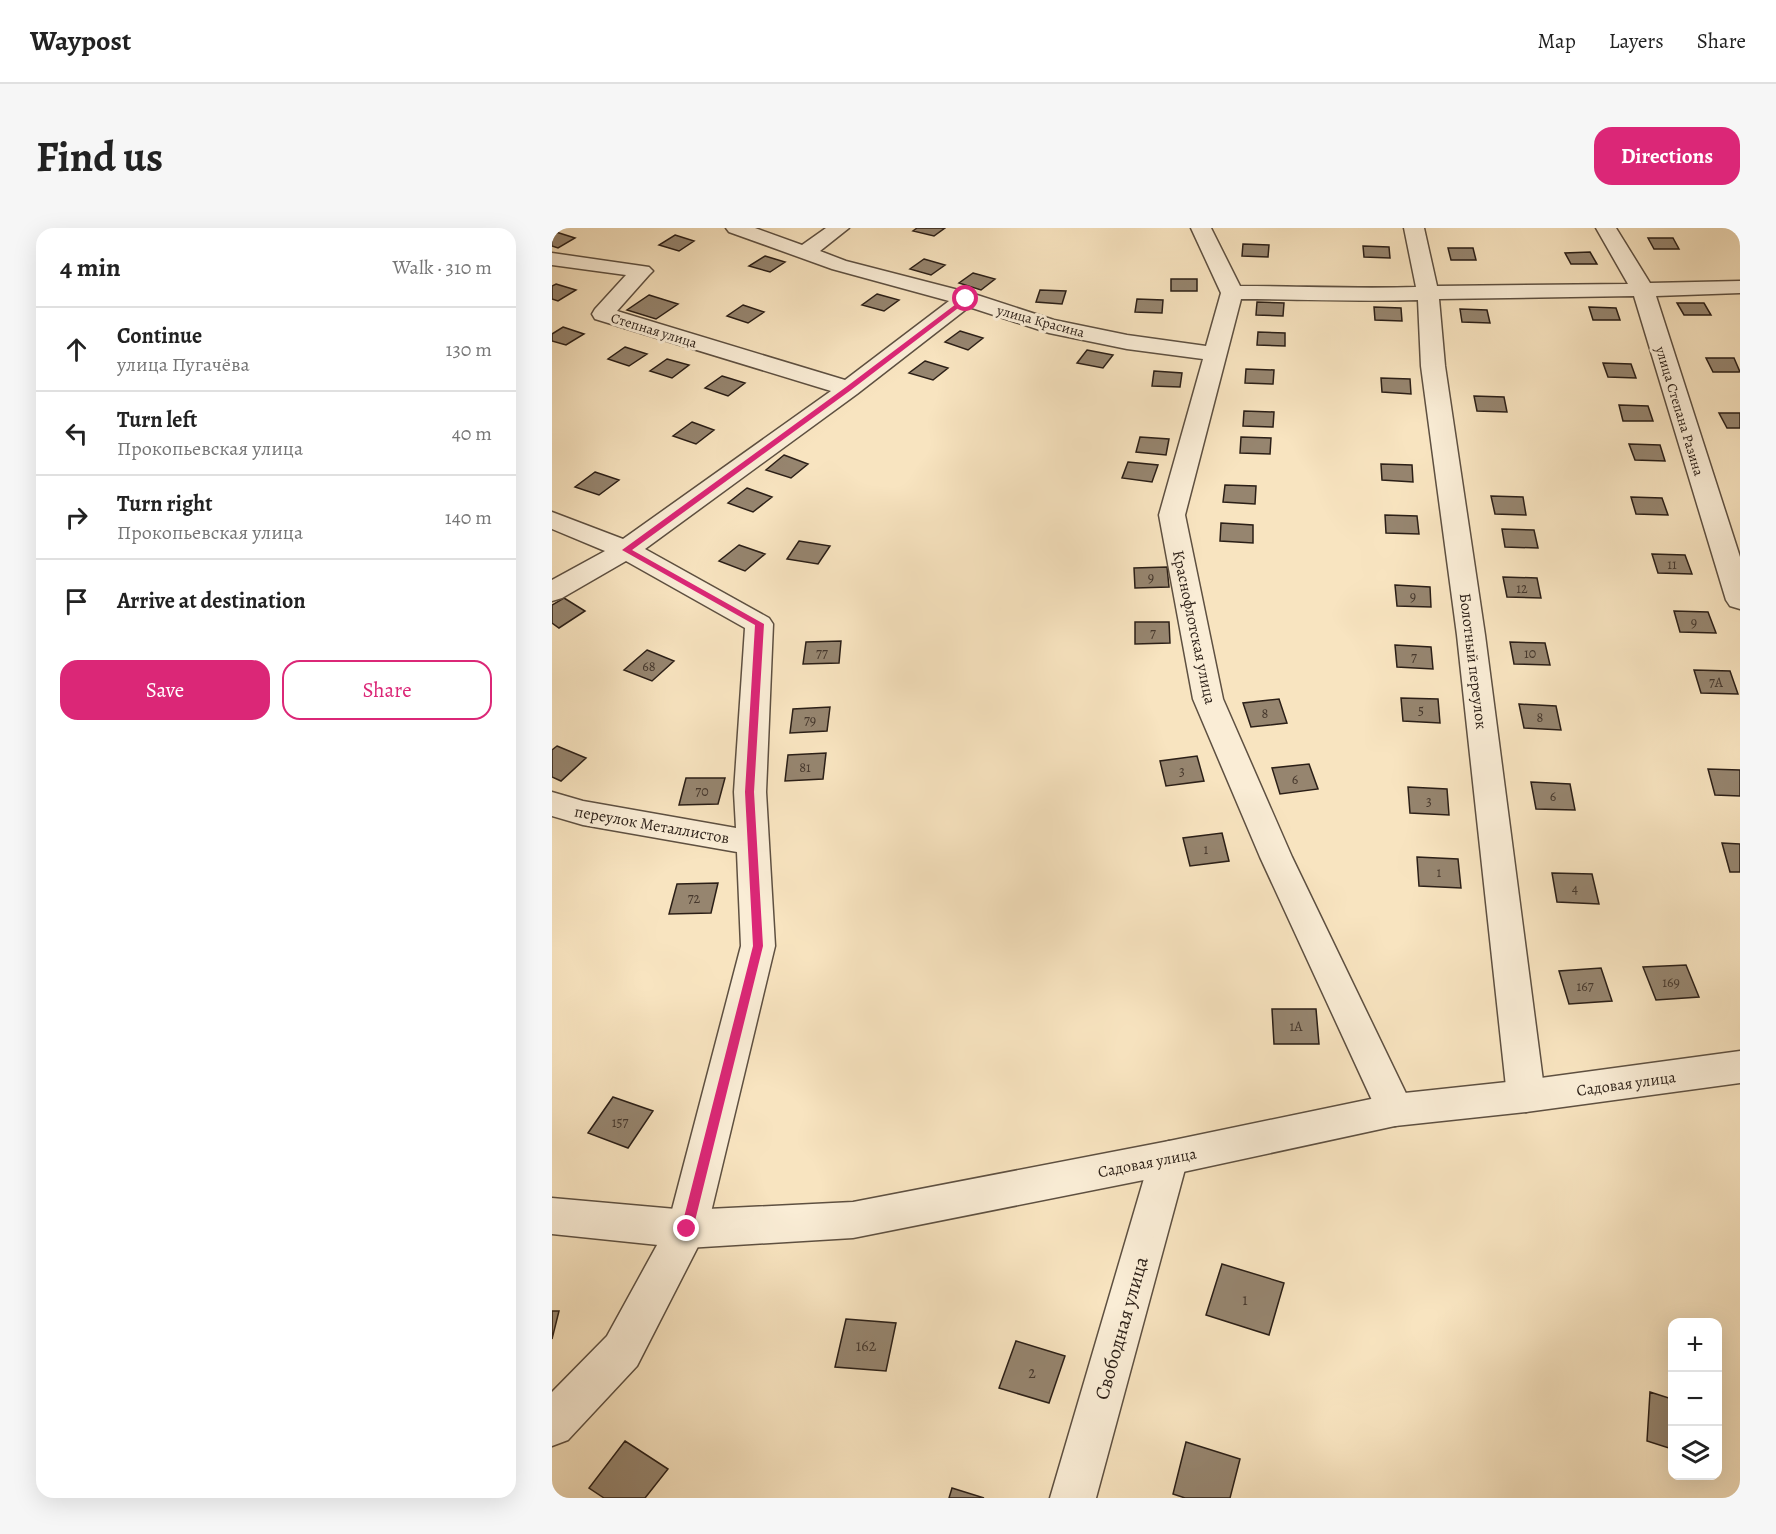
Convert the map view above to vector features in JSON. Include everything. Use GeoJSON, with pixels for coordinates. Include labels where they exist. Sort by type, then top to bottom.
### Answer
{"type":"FeatureCollection","features":[{"type":"Feature","properties":{"kind":"street","name":"улица Красина"},"geometry":{"type":"LineString","coordinates":[[736,228],[804,253],[966,299],[1049,326],[1127,342],[1214,354]]}},
{"type":"Feature","properties":{"kind":"street"},"geometry":{"type":"LineString","coordinates":[[804,253],[839,228]]}},
{"type":"Feature","properties":{"kind":"street"},"geometry":{"type":"LineString","coordinates":[[1201,228],[1232,292],[1329,292],[1369,296],[1428,292],[1740,287]]}},
{"type":"Feature","properties":{"kind":"street","name":"Болотный переулок"},"geometry":{"type":"LineString","coordinates":[[1414,228],[1428,292],[1433,366],[1471,635],[1526,1096]]}},
{"type":"Feature","properties":{"kind":"street","name":"улица Степана Разина"},"geometry":{"type":"LineString","coordinates":[[1606,228],[1643,290],[1740,600]]}},
{"type":"Feature","properties":{"kind":"street","name":"Степная улица"},"geometry":{"type":"LineString","coordinates":[[552,259],[642,271],[603,314],[849,389]]}},
{"type":"Feature","properties":{"kind":"street","name":"Краснофлотская улица"},"geometry":{"type":"LineString","coordinates":[[1232,292],[1172,515],[1208,699],[1276,857],[1395,1110]]}},
{"type":"Feature","properties":{"kind":"street"},"geometry":{"type":"LineString","coordinates":[[552,592],[626,550],[849,389],[966,299]]}},
{"type":"Feature","properties":{"kind":"street"},"geometry":{"type":"LineString","coordinates":[[552,520],[626,550],[759,624],[750,792],[758,946],[687,1229],[622,1351],[552,1424]]}},
{"type":"Feature","properties":{"kind":"street","name":"переулок Металлистов"},"geometry":{"type":"LineString","coordinates":[[552,804],[583,813],[753,843]]}},
{"type":"Feature","properties":{"kind":"street","name":"Садовая улица"},"geometry":{"type":"LineString","coordinates":[[552,1216],[687,1229],[853,1220],[1169,1158],[1395,1110],[1526,1096],[1740,1067]]}},
{"type":"Feature","properties":{"kind":"street","name":"Свободная улица"},"geometry":{"type":"LineString","coordinates":[[1073,1498],[1169,1158]]}},
{"type":"Feature","properties":{"kind":"building"},"geometry":{"type":"Polygon","coordinates":[[[917,228],[945,228],[934,236],[913,231],[917,228]]]}},
{"type":"Feature","properties":{"kind":"building"},"geometry":{"type":"Polygon","coordinates":[[[556,232],[575,238],[558,248],[552,246],[552,234],[556,232]]]}},
{"type":"Feature","properties":{"kind":"building"},"geometry":{"type":"Polygon","coordinates":[[[675,235],[694,241],[679,251],[659,245],[675,235]]]}},
{"type":"Feature","properties":{"kind":"building"},"geometry":{"type":"Polygon","coordinates":[[[1648,238],[1673,238],[1679,249],[1654,249],[1648,238]]]}},
{"type":"Feature","properties":{"kind":"building"},"geometry":{"type":"Polygon","coordinates":[[[1243,244],[1269,245],[1268,257],[1242,256],[1243,244]]]}},
{"type":"Feature","properties":{"kind":"building"},"geometry":{"type":"Polygon","coordinates":[[[1363,246],[1389,247],[1390,258],[1364,257],[1363,246]]]}},
{"type":"Feature","properties":{"kind":"building"},"geometry":{"type":"Polygon","coordinates":[[[1448,248],[1473,248],[1476,260],[1451,260],[1448,248]]]}},
{"type":"Feature","properties":{"kind":"building"},"geometry":{"type":"Polygon","coordinates":[[[1590,252],[1597,264],[1571,264],[1565,253],[1590,252]]]}},
{"type":"Feature","properties":{"kind":"building"},"geometry":{"type":"Polygon","coordinates":[[[765,256],[785,262],[770,272],[749,266],[765,256]]]}},
{"type":"Feature","properties":{"kind":"building"},"geometry":{"type":"Polygon","coordinates":[[[924,259],[945,265],[931,275],[910,269],[924,259]]]}},
{"type":"Feature","properties":{"kind":"building"},"geometry":{"type":"Polygon","coordinates":[[[973,273],[995,279],[981,290],[959,283],[973,273]]]}},
{"type":"Feature","properties":{"kind":"building"},"geometry":{"type":"Polygon","coordinates":[[[1171,279],[1197,279],[1197,291],[1171,291],[1171,279]]]}},
{"type":"Feature","properties":{"kind":"building"},"geometry":{"type":"Polygon","coordinates":[[[556,284],[576,290],[558,301],[552,299],[552,286],[556,284]]]}},
{"type":"Feature","properties":{"kind":"building"},"geometry":{"type":"Polygon","coordinates":[[[1040,290],[1066,291],[1062,304],[1036,302],[1040,290]]]}},
{"type":"Feature","properties":{"kind":"building"},"geometry":{"type":"Polygon","coordinates":[[[877,294],[899,300],[884,311],[862,305],[877,294]]]}},
{"type":"Feature","properties":{"kind":"building"},"geometry":{"type":"Polygon","coordinates":[[[649,295],[678,304],[656,319],[627,310],[649,295]]]}},
{"type":"Feature","properties":{"kind":"building"},"geometry":{"type":"Polygon","coordinates":[[[1137,299],[1163,300],[1162,313],[1135,312],[1137,299]]]}},
{"type":"Feature","properties":{"kind":"building"},"geometry":{"type":"Polygon","coordinates":[[[1257,302],[1284,303],[1283,316],[1256,315],[1257,302]]]}},
{"type":"Feature","properties":{"kind":"building"},"geometry":{"type":"Polygon","coordinates":[[[1677,303],[1704,303],[1711,315],[1684,315],[1677,303]]]}},
{"type":"Feature","properties":{"kind":"building"},"geometry":{"type":"Polygon","coordinates":[[[743,305],[764,312],[748,323],[727,316],[743,305]]]}},
{"type":"Feature","properties":{"kind":"building"},"geometry":{"type":"Polygon","coordinates":[[[1374,307],[1401,308],[1402,321],[1375,320],[1374,307]]]}},
{"type":"Feature","properties":{"kind":"building"},"geometry":{"type":"Polygon","coordinates":[[[1589,307],[1616,308],[1620,320],[1593,320],[1589,307]]]}},
{"type":"Feature","properties":{"kind":"building"},"geometry":{"type":"Polygon","coordinates":[[[1460,309],[1487,310],[1490,323],[1462,322],[1460,309]]]}},
{"type":"Feature","properties":{"kind":"building"},"geometry":{"type":"Polygon","coordinates":[[[563,327],[584,334],[566,345],[552,341],[552,334],[563,327]]]}},
{"type":"Feature","properties":{"kind":"building"},"geometry":{"type":"Polygon","coordinates":[[[960,331],[983,338],[968,350],[945,342],[960,331]]]}},
{"type":"Feature","properties":{"kind":"building"},"geometry":{"type":"Polygon","coordinates":[[[1258,332],[1285,333],[1285,346],[1257,345],[1258,332]]]}},
{"type":"Feature","properties":{"kind":"building"},"geometry":{"type":"Polygon","coordinates":[[[625,347],[647,354],[629,366],[608,359],[625,347]]]}},
{"type":"Feature","properties":{"kind":"building"},"geometry":{"type":"Polygon","coordinates":[[[1087,350],[1113,355],[1103,368],[1077,363],[1087,350]]]}},
{"type":"Feature","properties":{"kind":"building"},"geometry":{"type":"Polygon","coordinates":[[[1706,358],[1734,358],[1740,372],[1713,372],[1706,358]]]}},
{"type":"Feature","properties":{"kind":"building"},"geometry":{"type":"Polygon","coordinates":[[[667,359],[689,365],[672,378],[650,371],[667,359]]]}},
{"type":"Feature","properties":{"kind":"building"},"geometry":{"type":"Polygon","coordinates":[[[925,361],[948,368],[933,380],[909,373],[925,361]]]}},
{"type":"Feature","properties":{"kind":"building"},"geometry":{"type":"Polygon","coordinates":[[[1603,363],[1631,364],[1636,378],[1608,377],[1603,363]]]}},
{"type":"Feature","properties":{"kind":"building"},"geometry":{"type":"Polygon","coordinates":[[[1246,369],[1274,370],[1273,384],[1245,383],[1246,369]]]}},
{"type":"Feature","properties":{"kind":"building"},"geometry":{"type":"Polygon","coordinates":[[[1154,371],[1182,373],[1180,387],[1152,386],[1154,371]]]}},
{"type":"Feature","properties":{"kind":"building"},"geometry":{"type":"Polygon","coordinates":[[[722,376],[745,383],[728,396],[705,388],[722,376]]]}},
{"type":"Feature","properties":{"kind":"building"},"geometry":{"type":"Polygon","coordinates":[[[1381,378],[1410,379],[1411,394],[1382,392],[1381,378]]]}},
{"type":"Feature","properties":{"kind":"building"},"geometry":{"type":"Polygon","coordinates":[[[1474,396],[1504,397],[1507,412],[1477,411],[1474,396]]]}},
{"type":"Feature","properties":{"kind":"building"},"geometry":{"type":"Polygon","coordinates":[[[1619,405],[1648,406],[1653,421],[1623,421],[1619,405]]]}},
{"type":"Feature","properties":{"kind":"building"},"geometry":{"type":"Polygon","coordinates":[[[1244,411],[1274,412],[1273,427],[1243,426],[1244,411]]]}},
{"type":"Feature","properties":{"kind":"building"},"geometry":{"type":"Polygon","coordinates":[[[1719,413],[1740,413],[1740,428],[1727,428],[1719,413]]]}},
{"type":"Feature","properties":{"kind":"building"},"geometry":{"type":"Polygon","coordinates":[[[692,422],[714,430],[696,444],[673,436],[692,422]]]}},
{"type":"Feature","properties":{"kind":"building"},"geometry":{"type":"Polygon","coordinates":[[[1140,437],[1169,439],[1166,455],[1136,452],[1140,437]]]}},
{"type":"Feature","properties":{"kind":"building"},"geometry":{"type":"Polygon","coordinates":[[[1241,437],[1271,438],[1270,454],[1240,453],[1241,437]]]}},
{"type":"Feature","properties":{"kind":"building"},"geometry":{"type":"Polygon","coordinates":[[[1629,444],[1660,445],[1665,461],[1635,460],[1629,444]]]}},
{"type":"Feature","properties":{"kind":"building"},"geometry":{"type":"Polygon","coordinates":[[[784,455],[808,464],[791,478],[766,470],[784,455]]]}},
{"type":"Feature","properties":{"kind":"building"},"geometry":{"type":"Polygon","coordinates":[[[1128,462],[1158,465],[1152,482],[1122,478],[1128,462]]]}},
{"type":"Feature","properties":{"kind":"building"},"geometry":{"type":"Polygon","coordinates":[[[1381,464],[1412,465],[1413,482],[1382,480],[1381,464]]]}},
{"type":"Feature","properties":{"kind":"building"},"geometry":{"type":"Polygon","coordinates":[[[595,472],[619,480],[599,495],[575,487],[595,472]]]}},
{"type":"Feature","properties":{"kind":"building"},"geometry":{"type":"Polygon","coordinates":[[[1225,485],[1256,486],[1255,504],[1223,502],[1225,485]]]}},
{"type":"Feature","properties":{"kind":"building"},"geometry":{"type":"Polygon","coordinates":[[[747,488],[772,497],[753,512],[728,503],[747,488]]]}},
{"type":"Feature","properties":{"kind":"building"},"geometry":{"type":"Polygon","coordinates":[[[1491,496],[1523,497],[1526,515],[1495,514],[1491,496]]]}},
{"type":"Feature","properties":{"kind":"building"},"geometry":{"type":"Polygon","coordinates":[[[1631,497],[1662,498],[1668,515],[1636,514],[1631,497]]]}},
{"type":"Feature","properties":{"kind":"building"},"geometry":{"type":"Polygon","coordinates":[[[1385,515],[1417,516],[1419,534],[1386,533],[1385,515]]]}},
{"type":"Feature","properties":{"kind":"building"},"geometry":{"type":"Polygon","coordinates":[[[1221,523],[1253,525],[1253,543],[1220,541],[1221,523]]]}},
{"type":"Feature","properties":{"kind":"building"},"geometry":{"type":"Polygon","coordinates":[[[1502,529],[1534,530],[1538,548],[1505,547],[1502,529]]]}},
{"type":"Feature","properties":{"kind":"building"},"geometry":{"type":"Polygon","coordinates":[[[799,541],[830,546],[818,564],[787,559],[799,541]]]}},
{"type":"Feature","properties":{"kind":"building"},"geometry":{"type":"Polygon","coordinates":[[[739,545],[765,554],[745,571],[719,561],[739,545]]]}},
{"type":"Feature","properties":{"kind":"building"},"geometry":{"type":"Polygon","coordinates":[[[1652,554],[1685,555],[1692,574],[1658,573],[1652,554]]]}},
{"type":"Feature","properties":{"kind":"building"},"geometry":{"type":"Polygon","coordinates":[[[1167,567],[1169,587],[1135,588],[1134,568],[1167,567]]]}},
{"type":"Feature","properties":{"kind":"building"},"geometry":{"type":"Polygon","coordinates":[[[1503,577],[1537,578],[1541,598],[1507,597],[1503,577]]]}},
{"type":"Feature","properties":{"kind":"building"},"geometry":{"type":"Polygon","coordinates":[[[1395,585],[1430,587],[1431,607],[1397,606],[1395,585]]]}},
{"type":"Feature","properties":{"kind":"building"},"geometry":{"type":"Polygon","coordinates":[[[564,598],[585,611],[559,628],[552,623],[552,605],[564,598]]]}},
{"type":"Feature","properties":{"kind":"building"},"geometry":{"type":"Polygon","coordinates":[[[1674,611],[1708,612],[1716,633],[1680,632],[1674,611]]]}},
{"type":"Feature","properties":{"kind":"building"},"geometry":{"type":"Polygon","coordinates":[[[1135,622],[1169,622],[1170,643],[1135,644],[1135,622]]]}},
{"type":"Feature","properties":{"kind":"building"},"geometry":{"type":"Polygon","coordinates":[[[841,641],[839,663],[803,664],[806,642],[841,641]]]}},
{"type":"Feature","properties":{"kind":"building"},"geometry":{"type":"Polygon","coordinates":[[[1510,642],[1545,643],[1550,665],[1514,664],[1510,642]]]}},
{"type":"Feature","properties":{"kind":"building"},"geometry":{"type":"Polygon","coordinates":[[[1395,645],[1431,647],[1433,669],[1397,667],[1395,645]]]}},
{"type":"Feature","properties":{"kind":"building"},"geometry":{"type":"Polygon","coordinates":[[[647,650],[674,661],[652,681],[624,670],[647,650]]]}},
{"type":"Feature","properties":{"kind":"building"},"geometry":{"type":"Polygon","coordinates":[[[1694,670],[1730,671],[1738,694],[1701,693],[1694,670]]]}},
{"type":"Feature","properties":{"kind":"building"},"geometry":{"type":"Polygon","coordinates":[[[1401,698],[1438,699],[1440,723],[1403,721],[1401,698]]]}},
{"type":"Feature","properties":{"kind":"building"},"geometry":{"type":"Polygon","coordinates":[[[1279,699],[1287,723],[1251,727],[1243,703],[1279,699]]]}},
{"type":"Feature","properties":{"kind":"building"},"geometry":{"type":"Polygon","coordinates":[[[1519,704],[1556,706],[1561,730],[1524,728],[1519,704]]]}},
{"type":"Feature","properties":{"kind":"building"},"geometry":{"type":"Polygon","coordinates":[[[830,707],[827,731],[790,733],[793,709],[830,707]]]}},
{"type":"Feature","properties":{"kind":"building"},"geometry":{"type":"Polygon","coordinates":[[[557,746],[586,758],[561,781],[552,777],[552,750],[557,746]]]}},
{"type":"Feature","properties":{"kind":"building"},"geometry":{"type":"Polygon","coordinates":[[[826,753],[823,779],[785,781],[788,755],[826,753]]]}},
{"type":"Feature","properties":{"kind":"building"},"geometry":{"type":"Polygon","coordinates":[[[1197,756],[1204,781],[1166,786],[1160,761],[1197,756]]]}},
{"type":"Feature","properties":{"kind":"building"},"geometry":{"type":"Polygon","coordinates":[[[1309,764],[1318,789],[1280,794],[1272,768],[1309,764]]]}},
{"type":"Feature","properties":{"kind":"building"},"geometry":{"type":"Polygon","coordinates":[[[1708,769],[1740,770],[1740,796],[1715,795],[1708,769]]]}},
{"type":"Feature","properties":{"kind":"building"},"geometry":{"type":"Polygon","coordinates":[[[686,778],[725,778],[718,804],[679,805],[686,778]]]}},
{"type":"Feature","properties":{"kind":"building"},"geometry":{"type":"Polygon","coordinates":[[[1531,782],[1570,784],[1575,810],[1536,809],[1531,782]]]}},
{"type":"Feature","properties":{"kind":"building"},"geometry":{"type":"Polygon","coordinates":[[[1408,787],[1447,789],[1449,815],[1410,813],[1408,787]]]}},
{"type":"Feature","properties":{"kind":"building"},"geometry":{"type":"Polygon","coordinates":[[[1222,833],[1229,861],[1190,866],[1183,838],[1222,833]]]}},
{"type":"Feature","properties":{"kind":"building"},"geometry":{"type":"Polygon","coordinates":[[[1722,843],[1740,844],[1740,872],[1730,872],[1722,843]]]}},
{"type":"Feature","properties":{"kind":"building"},"geometry":{"type":"Polygon","coordinates":[[[1417,857],[1458,859],[1461,888],[1419,886],[1417,857]]]}},
{"type":"Feature","properties":{"kind":"building"},"geometry":{"type":"Polygon","coordinates":[[[1552,873],[1592,874],[1599,904],[1557,902],[1552,873]]]}},
{"type":"Feature","properties":{"kind":"building"},"geometry":{"type":"Polygon","coordinates":[[[718,883],[711,913],[669,914],[677,884],[718,883]]]}},
{"type":"Feature","properties":{"kind":"building"},"geometry":{"type":"Polygon","coordinates":[[[1686,965],[1699,997],[1656,1000],[1643,967],[1686,965]]]}},
{"type":"Feature","properties":{"kind":"building"},"geometry":{"type":"Polygon","coordinates":[[[1601,968],[1612,1001],[1569,1004],[1559,971],[1601,968]]]}},
{"type":"Feature","properties":{"kind":"building"},"geometry":{"type":"Polygon","coordinates":[[[1272,1009],[1316,1009],[1319,1044],[1274,1044],[1272,1009]]]}},
{"type":"Feature","properties":{"kind":"building"},"geometry":{"type":"Polygon","coordinates":[[[613,1097],[653,1111],[628,1148],[588,1133],[613,1097]]]}},
{"type":"Feature","properties":{"kind":"building"},"geometry":{"type":"Polygon","coordinates":[[[1222,1264],[1284,1283],[1269,1335],[1206,1315],[1222,1264]]]}},
{"type":"Feature","properties":{"kind":"building"},"geometry":{"type":"Polygon","coordinates":[[[552,1311],[559,1311],[552,1339],[552,1311]]]}},
{"type":"Feature","properties":{"kind":"building"},"geometry":{"type":"Polygon","coordinates":[[[846,1319],[896,1323],[886,1371],[835,1367],[846,1319]]]}},
{"type":"Feature","properties":{"kind":"building"},"geometry":{"type":"Polygon","coordinates":[[[1016,1341],[1065,1356],[1049,1403],[999,1388],[1016,1341]]]}},
{"type":"Feature","properties":{"kind":"building"},"geometry":{"type":"Polygon","coordinates":[[[1650,1392],[1668,1398],[1668,1448],[1647,1441],[1650,1392]]]}},
{"type":"Feature","properties":{"kind":"building"},"geometry":{"type":"Polygon","coordinates":[[[625,1441],[668,1469],[645,1498],[604,1498],[589,1488],[625,1441]]]}},
{"type":"Feature","properties":{"kind":"building"},"geometry":{"type":"Polygon","coordinates":[[[1186,1442],[1240,1459],[1230,1498],[1185,1498],[1173,1494],[1186,1442]]]}},
{"type":"Feature","properties":{"kind":"building"},"geometry":{"type":"Polygon","coordinates":[[[952,1488],[984,1498],[949,1498],[952,1488]]]}},
{"type":"Feature","properties":{"kind":"route"},"geometry":{"type":"LineString","coordinates":[[687,1229],[758,946],[750,792],[759,624],[626,550],[849,389],[966,299]]}}]}
